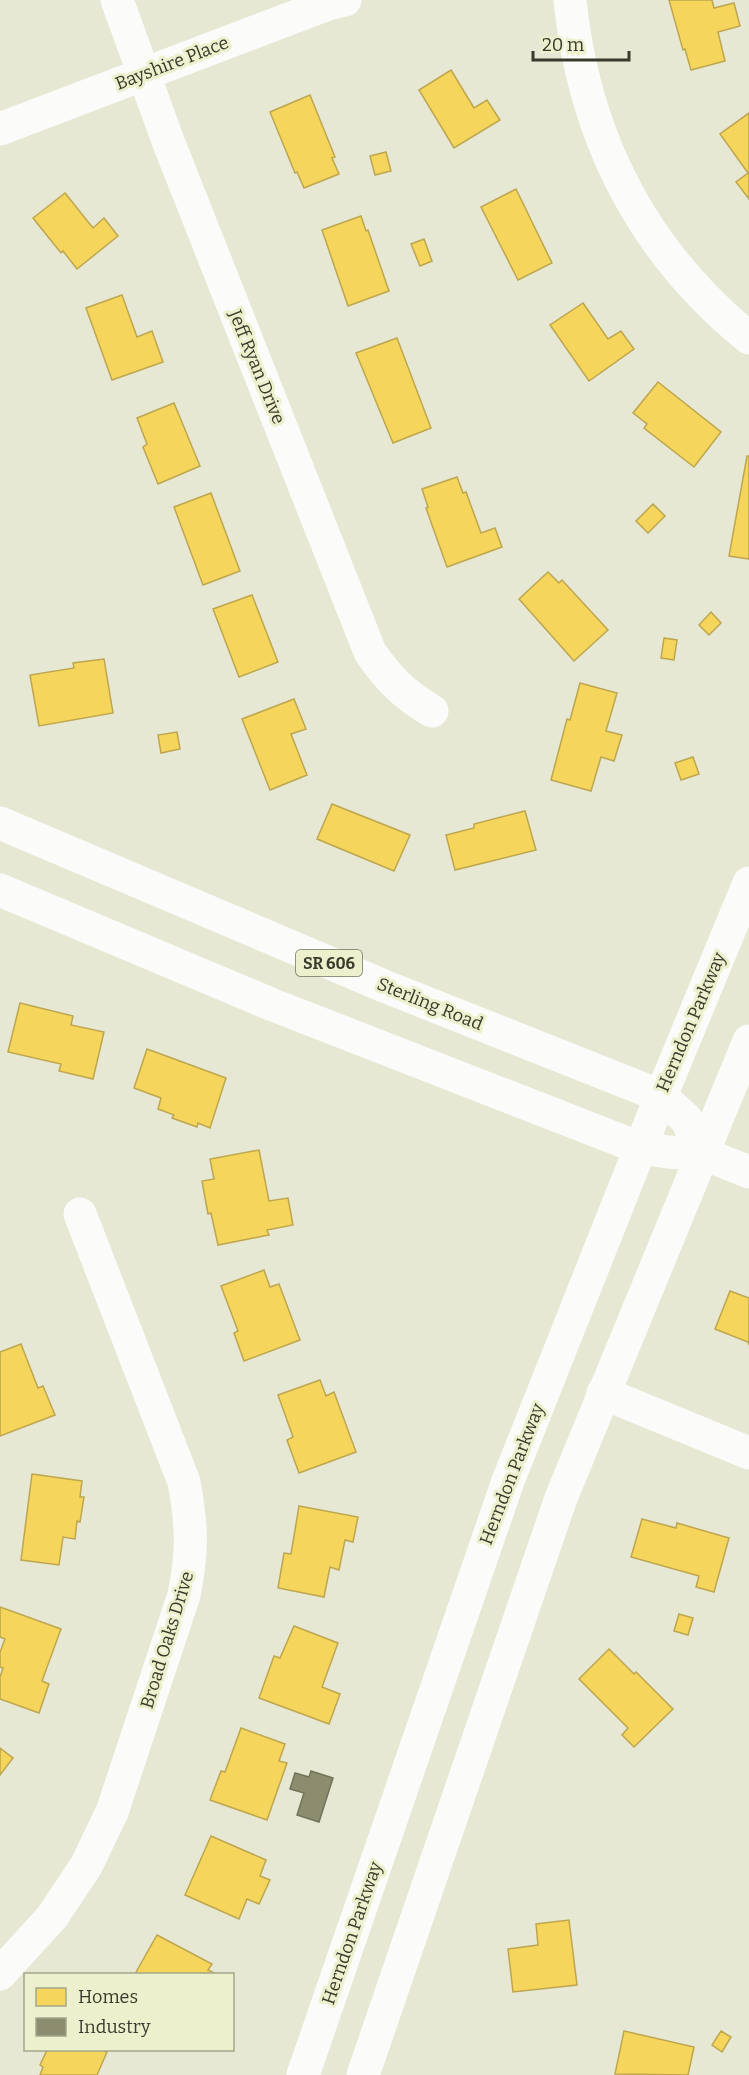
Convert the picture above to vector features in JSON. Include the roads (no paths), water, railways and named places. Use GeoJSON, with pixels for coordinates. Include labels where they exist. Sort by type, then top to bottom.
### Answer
{"type":"FeatureCollection","features":[{"type":"Feature","properties":{"kind":"main road","name":"Jeff Ryan Drive"},"geometry":{"type":"LineString","coordinates":[[117,0],[168,141],[370,652],[388,678],[411,699],[432,711]]}},
{"type":"Feature","properties":{"kind":"main road","name":"Bayshire Place"},"geometry":{"type":"LineString","coordinates":[[0,129],[328,4],[345,0]]}},
{"type":"Feature","properties":{"kind":"main road"},"geometry":{"type":"LineString","coordinates":[[570,0],[574,42],[589,104],[609,159],[640,216],[679,270],[721,316],[749,339]]}},
{"type":"Feature","properties":{"kind":"main road","name":"Sterling Road"},"geometry":{"type":"LineString","coordinates":[[0,824],[373,981],[661,1096],[686,1119],[704,1154]]}},
{"type":"Feature","properties":{"kind":"main road","name":"Herndon Parkway"},"geometry":{"type":"LineString","coordinates":[[303,2075],[508,1481],[640,1148],[749,883]]}},
{"type":"Feature","properties":{"kind":"main road"},"geometry":{"type":"LineString","coordinates":[[0,890],[273,1005],[640,1148],[704,1154],[749,1172]]}},
{"type":"Feature","properties":{"kind":"main road"},"geometry":{"type":"LineString","coordinates":[[363,2075],[561,1498],[749,1041]]}},
{"type":"Feature","properties":{"kind":"main road","name":"Broad Oaks Drive"},"geometry":{"type":"LineString","coordinates":[[0,1974],[52,1917],[86,1866],[112,1812],[184,1595],[190,1562],[191,1521],[184,1482],[80,1214]]}},
{"type":"Feature","properties":{"kind":"main road"},"geometry":{"type":"LineString","coordinates":[[603,1393],[749,1453]]}}]}
